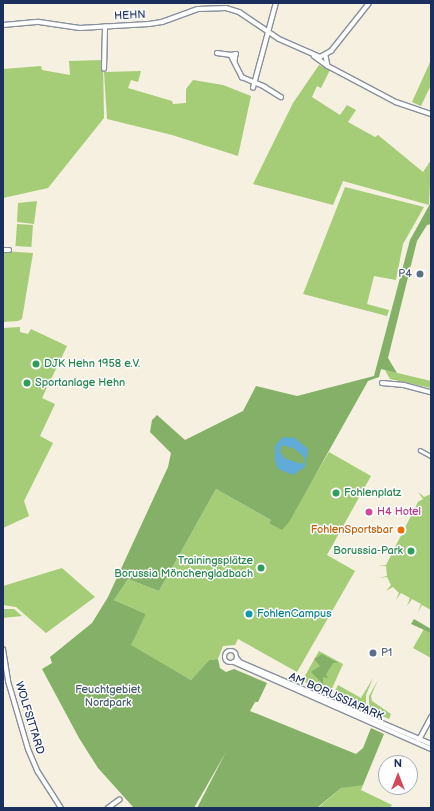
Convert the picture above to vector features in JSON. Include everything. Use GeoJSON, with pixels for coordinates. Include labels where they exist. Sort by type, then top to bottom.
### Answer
{"type":"FeatureCollection","features":[{"type":"Feature","properties":{"kind":"street"},"geometry":{"type":"LineString","coordinates":[[254,86],[267,32],[276,3]]}},
{"type":"Feature","properties":{"kind":"street"},"geometry":{"type":"LineString","coordinates":[[328,66],[326,56],[369,3]]}},
{"type":"Feature","properties":{"kind":"street","name":"HEHN"},"geometry":{"type":"LineString","coordinates":[[3,25],[39,22],[70,27],[105,27],[157,24],[198,9],[216,8],[239,12],[267,32],[314,56],[328,66],[396,102],[431,114]]}},
{"type":"Feature","properties":{"kind":"street","name":"HEHN"},"geometry":{"type":"LineString","coordinates":[[104,69],[105,27]]}},
{"type":"Feature","properties":{"kind":"street"},"geometry":{"type":"LineString","coordinates":[[216,53],[231,55],[238,72],[254,86],[265,86],[281,97]]}},
{"type":"Feature","properties":{"kind":"street","name":"HEHN"},"geometry":{"type":"LineString","coordinates":[[314,56],[326,56]]}},
{"type":"Feature","properties":{"kind":"street"},"geometry":{"type":"LineString","coordinates":[[3,250],[9,250]]}},
{"type":"Feature","properties":{"kind":"street"},"geometry":{"type":"LineString","coordinates":[[382,383],[404,385],[431,392]]}},
{"type":"Feature","properties":{"kind":"street"},"geometry":{"type":"LineString","coordinates":[[420,450],[431,456]]}},
{"type":"Feature","properties":{"kind":"street","name":"WOLFSITTARD"},"geometry":{"type":"LineString","coordinates":[[3,649],[8,681],[28,749],[38,772],[62,808]]}},
{"type":"Feature","properties":{"kind":"street"},"geometry":{"type":"LineString","coordinates":[[232,652],[237,658],[234,662],[227,662],[226,654],[232,652]]}},
{"type":"Feature","properties":{"kind":"street","name":"AM BORUSSIAPARK"},"geometry":{"type":"LineString","coordinates":[[237,658],[431,744]]}},
{"type":"Feature","properties":{"kind":"street","name":"AM BORUSSIAPARK"},"geometry":{"type":"LineString","coordinates":[[234,662],[431,749]]}},
{"type":"Feature","properties":{"kind":"street"},"geometry":{"type":"LineString","coordinates":[[418,743],[431,717]]}},
{"type":"Feature","properties":{"kind":"street"},"geometry":{"type":"LineString","coordinates":[[108,808],[119,800]]}},
{"type":"Feature","properties":{"kind":"green space"},"geometry":{"type":"Polygon","coordinates":[[[103,60],[104,118],[48,188],[3,198],[3,69],[41,66],[42,70],[70,75],[69,61],[103,60]]]}},
{"type":"Feature","properties":{"kind":"green space"},"geometry":{"type":"Polygon","coordinates":[[[431,60],[431,85],[421,106],[412,102],[431,60]]]}},
{"type":"Feature","properties":{"kind":"green space"},"geometry":{"type":"Polygon","coordinates":[[[319,65],[330,70],[321,88],[317,86],[312,97],[340,115],[347,105],[356,110],[348,122],[375,137],[378,135],[423,172],[431,160],[429,205],[343,181],[333,205],[253,184],[293,103],[319,65]]]}},
{"type":"Feature","properties":{"kind":"green space"},"geometry":{"type":"Polygon","coordinates":[[[141,71],[138,82],[131,80],[128,88],[172,101],[173,104],[186,103],[186,89],[193,80],[223,85],[251,96],[238,156],[172,135],[107,119],[104,72],[141,71]]]}},
{"type":"Feature","properties":{"kind":"green space"},"geometry":{"type":"Polygon","coordinates":[[[345,187],[424,207],[403,244],[396,280],[374,276],[367,304],[389,310],[387,316],[303,294],[345,187]]]}},
{"type":"Feature","properties":{"kind":"green space"},"geometry":{"type":"Polygon","coordinates":[[[37,201],[34,224],[17,222],[18,203],[37,201]]]}},
{"type":"Feature","properties":{"kind":"green space","name":"Feuchtgebiet Nordpark"},"geometry":{"type":"Polygon","coordinates":[[[431,202],[431,224],[427,225],[417,241],[388,358],[397,373],[381,369],[379,377],[368,381],[289,522],[282,530],[269,523],[271,520],[216,489],[159,591],[128,579],[114,600],[146,614],[131,645],[191,680],[209,660],[218,659],[220,668],[226,672],[234,669],[267,683],[258,702],[255,702],[250,711],[356,754],[363,748],[371,728],[384,734],[363,785],[341,788],[317,808],[197,808],[226,752],[194,808],[134,808],[98,768],[79,738],[42,669],[52,663],[50,657],[92,623],[108,597],[168,467],[171,453],[150,432],[152,420],[157,415],[185,440],[243,411],[256,386],[297,396],[374,376],[410,240],[431,202]]]}},
{"type":"Feature","properties":{"kind":"green space"},"geometry":{"type":"Polygon","coordinates":[[[17,224],[33,225],[31,247],[15,246],[17,224]]]}},
{"type":"Feature","properties":{"kind":"green space"},"geometry":{"type":"Polygon","coordinates":[[[3,251],[33,253],[22,319],[18,321],[3,322],[3,251]]]}},
{"type":"Feature","properties":{"kind":"green space"},"geometry":{"type":"Polygon","coordinates":[[[20,327],[20,332],[28,334],[31,329],[67,346],[42,398],[55,404],[40,436],[53,443],[24,501],[29,516],[3,528],[3,328],[20,327]]]}},
{"type":"Feature","properties":{"kind":"green space"},"geometry":{"type":"Polygon","coordinates":[[[385,370],[431,381],[431,388],[390,379],[385,370]]]}},
{"type":"Feature","properties":{"kind":"green space","name":"Trainingsplätze Borussia Mönchengladbach"},"geometry":{"type":"Polygon","coordinates":[[[329,452],[371,476],[327,555],[355,571],[297,672],[238,639],[235,645],[223,646],[218,659],[209,660],[191,680],[130,645],[146,614],[114,600],[128,579],[159,591],[216,489],[271,520],[269,523],[286,524],[329,452]]]}},
{"type":"Feature","properties":{"kind":"green space","name":"Borussia-Park"},"geometry":{"type":"Polygon","coordinates":[[[418,492],[424,497],[431,494],[431,610],[422,605],[418,612],[421,604],[412,599],[407,606],[410,598],[401,593],[396,600],[399,593],[393,587],[386,591],[391,585],[387,577],[379,578],[387,576],[386,566],[378,565],[386,565],[418,502],[423,499],[418,492]]]}},
{"type":"Feature","properties":{"kind":"green space"},"geometry":{"type":"Polygon","coordinates":[[[62,568],[95,597],[46,633],[16,607],[3,605],[3,586],[62,568]]]}},
{"type":"Feature","properties":{"kind":"green space"},"geometry":{"type":"Polygon","coordinates":[[[3,609],[14,609],[22,616],[3,618],[3,609]]]}},
{"type":"Feature","properties":{"kind":"green space"},"geometry":{"type":"Polygon","coordinates":[[[414,619],[431,629],[431,633],[411,624],[414,619]]]}},
{"type":"Feature","properties":{"kind":"green space"},"geometry":{"type":"Polygon","coordinates":[[[424,629],[431,633],[431,658],[413,648],[424,629]]]}},
{"type":"Feature","properties":{"kind":"green space"},"geometry":{"type":"Polygon","coordinates":[[[319,651],[343,664],[330,693],[302,681],[319,651]]]}},
{"type":"Feature","properties":{"kind":"green space"},"geometry":{"type":"Polygon","coordinates":[[[322,654],[338,663],[333,663],[326,674],[328,678],[323,677],[323,684],[311,672],[320,666],[314,659],[322,654]]]}},
{"type":"Feature","properties":{"kind":"green space"},"geometry":{"type":"Polygon","coordinates":[[[373,678],[366,695],[366,709],[333,695],[338,685],[361,698],[373,678]]]}},
{"type":"Feature","properties":{"kind":"green space"},"geometry":{"type":"Polygon","coordinates":[[[378,680],[371,696],[372,701],[391,714],[389,719],[369,710],[369,696],[378,680]]]}},
{"type":"Feature","properties":{"kind":"green space"},"geometry":{"type":"Polygon","coordinates":[[[356,784],[363,785],[361,790],[392,805],[390,808],[318,808],[341,788],[356,784]]]}},
{"type":"Feature","properties":{"kind":"water"},"geometry":{"type":"Polygon","coordinates":[[[283,437],[295,438],[308,449],[305,467],[293,475],[278,469],[275,461],[275,446],[283,437]],[[282,445],[280,452],[284,458],[301,464],[305,462],[304,457],[295,449],[282,445]]]}},
{"type":"Feature","properties":{"kind":"place","name":"P4"},"geometry":{"type":"Point","coordinates":[420,274]}},
{"type":"Feature","properties":{"kind":"place","name":"DJK Hehn 1958 e.V."},"geometry":{"type":"Point","coordinates":[36,364]}},
{"type":"Feature","properties":{"kind":"place","name":"Sportanlage Hehn"},"geometry":{"type":"Point","coordinates":[27,383]}},
{"type":"Feature","properties":{"kind":"place","name":"Fohlenplatz"},"geometry":{"type":"Point","coordinates":[336,493]}},
{"type":"Feature","properties":{"kind":"place","name":"H4 Hotel"},"geometry":{"type":"Point","coordinates":[369,512]}},
{"type":"Feature","properties":{"kind":"place","name":"FohlenSportsbar"},"geometry":{"type":"Point","coordinates":[401,530]}},
{"type":"Feature","properties":{"kind":"place","name":"Borussia-Park"},"geometry":{"type":"Point","coordinates":[411,551]}},
{"type":"Feature","properties":{"kind":"place","name":"Trainingsplätze Borussia Mönchengladbach"},"geometry":{"type":"Point","coordinates":[261,568]}},
{"type":"Feature","properties":{"kind":"place","name":"FohlenCampus"},"geometry":{"type":"Point","coordinates":[249,614]}},
{"type":"Feature","properties":{"kind":"place","name":"P1"},"geometry":{"type":"Point","coordinates":[373,653]}}]}
